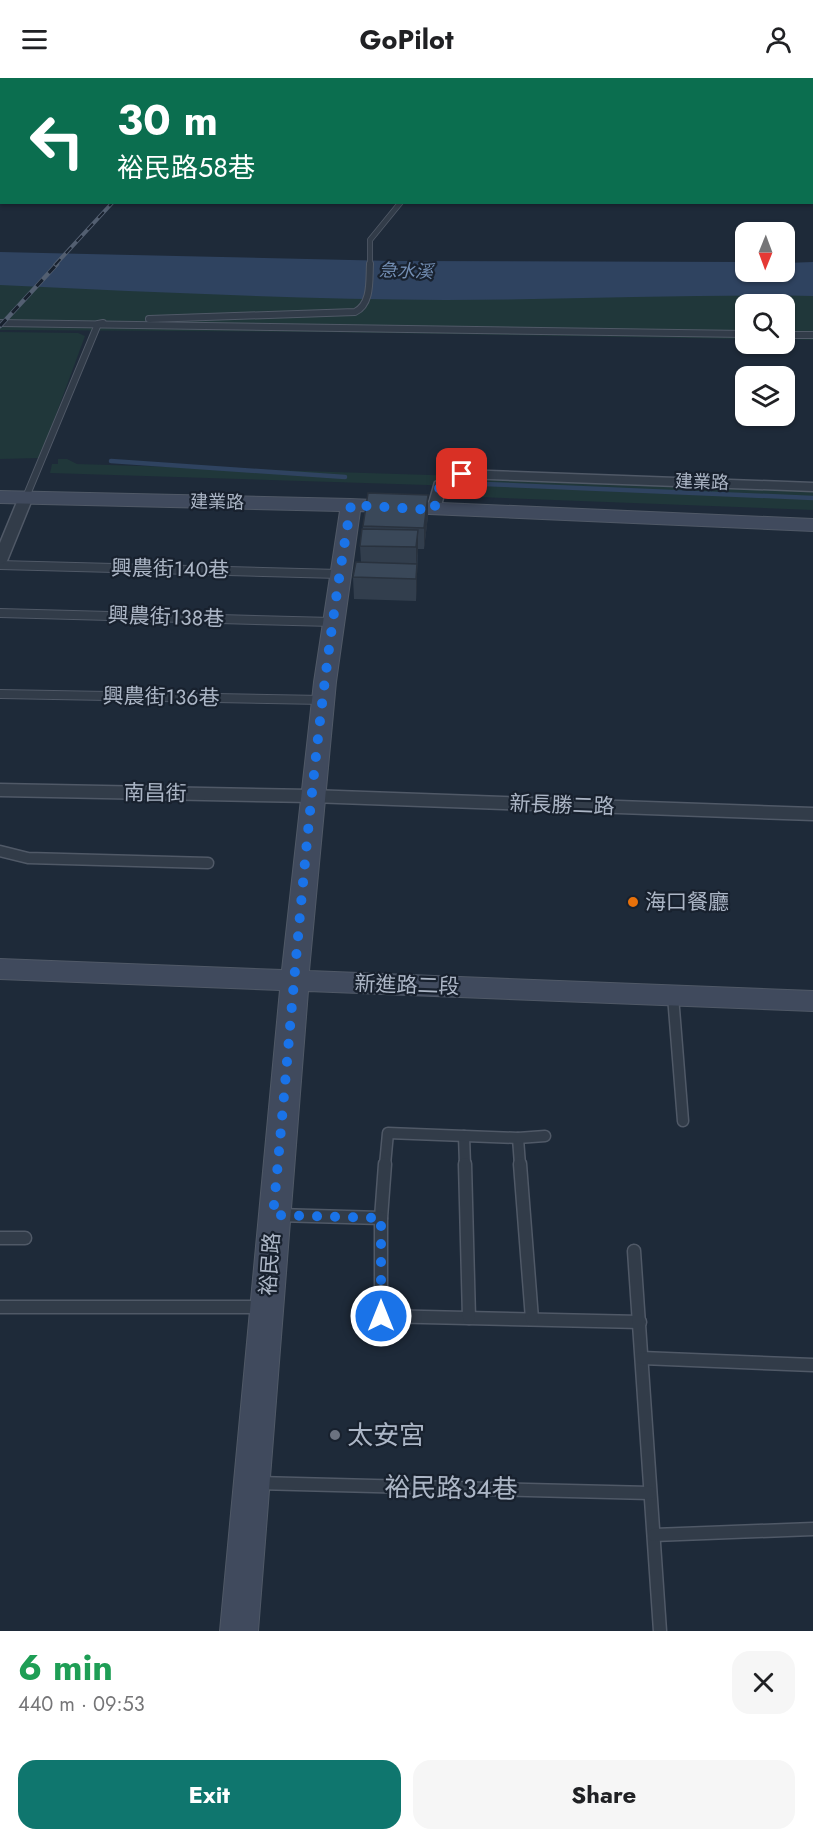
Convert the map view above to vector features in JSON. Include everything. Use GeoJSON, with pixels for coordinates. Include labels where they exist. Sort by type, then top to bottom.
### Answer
{"type":"FeatureCollection","features":[{"type":"Feature","properties":{"kind":"street","name":"建業路"},"geometry":{"type":"LineString","coordinates":[[434,510],[440,485],[462,474],[813,487]]}},
{"type":"Feature","properties":{"kind":"street","name":"建業路"},"geometry":{"type":"LineString","coordinates":[[0,497],[351,505],[813,525]]}},
{"type":"Feature","properties":{"kind":"street"},"geometry":{"type":"LineString","coordinates":[[0,563],[4,543],[26,497]]}},
{"type":"Feature","properties":{"kind":"street","name":"裕民路"},"geometry":{"type":"LineString","coordinates":[[239,1631],[310,796],[332,622],[351,505]]}},
{"type":"Feature","properties":{"kind":"street","name":"南昌街"},"geometry":{"type":"LineString","coordinates":[[0,790],[310,796]]}},
{"type":"Feature","properties":{"kind":"street","name":"新長勝二路"},"geometry":{"type":"LineString","coordinates":[[310,796],[813,814]]}},
{"type":"Feature","properties":{"kind":"street","name":"新進路二段"},"geometry":{"type":"LineString","coordinates":[[0,969],[813,1001]]}},
{"type":"Feature","properties":{"kind":"lane"},"geometry":{"type":"LineString","coordinates":[[98,324],[123,320],[350,313],[362,308],[367,290],[370,240],[398,204]]}},
{"type":"Feature","properties":{"kind":"lane"},"geometry":{"type":"LineString","coordinates":[[0,323],[735,334]]}},
{"type":"Feature","properties":{"kind":"lane"},"geometry":{"type":"LineString","coordinates":[[26,497],[98,324]]}},
{"type":"Feature","properties":{"kind":"lane"},"geometry":{"type":"LineString","coordinates":[[795,335],[813,335]]}},
{"type":"Feature","properties":{"kind":"lane","name":"興農街140巷"},"geometry":{"type":"LineString","coordinates":[[0,563],[339,574]]}},
{"type":"Feature","properties":{"kind":"lane","name":"興農街138巷"},"geometry":{"type":"LineString","coordinates":[[0,613],[332,622]]}},
{"type":"Feature","properties":{"kind":"lane","name":"興農街136巷"},"geometry":{"type":"LineString","coordinates":[[0,694],[323,700]]}},
{"type":"Feature","properties":{"kind":"lane"},"geometry":{"type":"LineString","coordinates":[[0,851],[28,858],[208,863]]}},
{"type":"Feature","properties":{"kind":"lane"},"geometry":{"type":"LineString","coordinates":[[673,996],[683,1121]]}},
{"type":"Feature","properties":{"kind":"lane"},"geometry":{"type":"LineString","coordinates":[[545,1136],[518,1138],[388,1133],[381,1218],[381,1316],[640,1322]]}},
{"type":"Feature","properties":{"kind":"lane"},"geometry":{"type":"LineString","coordinates":[[464,1136],[469,1318]]}},
{"type":"Feature","properties":{"kind":"lane"},"geometry":{"type":"LineString","coordinates":[[518,1138],[532,1319]]}},
{"type":"Feature","properties":{"kind":"lane"},"geometry":{"type":"LineString","coordinates":[[273,1215],[381,1218]]}},
{"type":"Feature","properties":{"kind":"lane"},"geometry":{"type":"LineString","coordinates":[[0,1238],[25,1238]]}},
{"type":"Feature","properties":{"kind":"lane"},"geometry":{"type":"LineString","coordinates":[[634,1251],[660,1631]]}},
{"type":"Feature","properties":{"kind":"lane"},"geometry":{"type":"LineString","coordinates":[[0,1307],[267,1308]]}},
{"type":"Feature","properties":{"kind":"lane"},"geometry":{"type":"LineString","coordinates":[[642,1358],[813,1365]]}},
{"type":"Feature","properties":{"kind":"lane","name":"裕民路34巷"},"geometry":{"type":"LineString","coordinates":[[252,1482],[651,1493]]}},
{"type":"Feature","properties":{"kind":"lane"},"geometry":{"type":"LineString","coordinates":[[654,1535],[813,1530]]}},
{"type":"Feature","properties":{"kind":"green space"},"geometry":{"type":"Polygon","coordinates":[[[0,272],[813,294],[813,340],[795,339],[795,294],[735,294],[735,339],[322,332],[0,330],[0,272]]]}},
{"type":"Feature","properties":{"kind":"green space"},"geometry":{"type":"Polygon","coordinates":[[[0,332],[78,333],[85,336],[40,458],[0,459],[0,332]]]}},
{"type":"Feature","properties":{"kind":"green space"},"geometry":{"type":"Polygon","coordinates":[[[58,459],[67,459],[77,464],[813,487],[813,510],[479,497],[463,494],[459,486],[50,473],[52,464],[58,464],[58,459]]]}},
{"type":"Feature","properties":{"kind":"water","name":"急水溪"},"geometry":{"type":"Polygon","coordinates":[[[0,252],[394,261],[735,262],[735,282],[795,282],[795,263],[813,262],[813,296],[735,294],[735,296],[491,300],[389,299],[222,295],[0,285],[0,252]]]}},
{"type":"Feature","properties":{"kind":"building"},"geometry":{"type":"Polygon","coordinates":[[[368,493],[428,495],[424,528],[363,526],[368,493]]]}},
{"type":"Feature","properties":{"kind":"building"},"geometry":{"type":"Polygon","coordinates":[[[362,529],[418,530],[416,547],[360,546],[362,529]]]}},
{"type":"Feature","properties":{"kind":"building"},"geometry":{"type":"Polygon","coordinates":[[[356,562],[417,564],[416,579],[353,577],[356,562]]]}},
{"type":"Feature","properties":{"kind":"waterway"},"geometry":{"type":"LineString","coordinates":[[111,461],[345,477]]}},
{"type":"Feature","properties":{"kind":"waterway"},"geometry":{"type":"LineString","coordinates":[[484,484],[813,498]]}},
{"type":"Feature","properties":{"kind":"railway"},"geometry":{"type":"LineString","coordinates":[[55,265],[111,204]]}},
{"type":"Feature","properties":{"kind":"railway"},"geometry":{"type":"LineString","coordinates":[[0,326],[57,264]]}},
{"type":"Feature","properties":{"kind":"place","name":"海口餐廳"},"geometry":{"type":"Point","coordinates":[633,902]}},
{"type":"Feature","properties":{"kind":"place","name":"太安宮"},"geometry":{"type":"Point","coordinates":[335,1435]}},
{"type":"Feature","properties":{"kind":"route"},"geometry":{"type":"LineString","coordinates":[[381,1316],[381,1218],[273,1215],[310,796],[332,622],[351,505],[434,510],[440,485],[462,474]]}}]}
